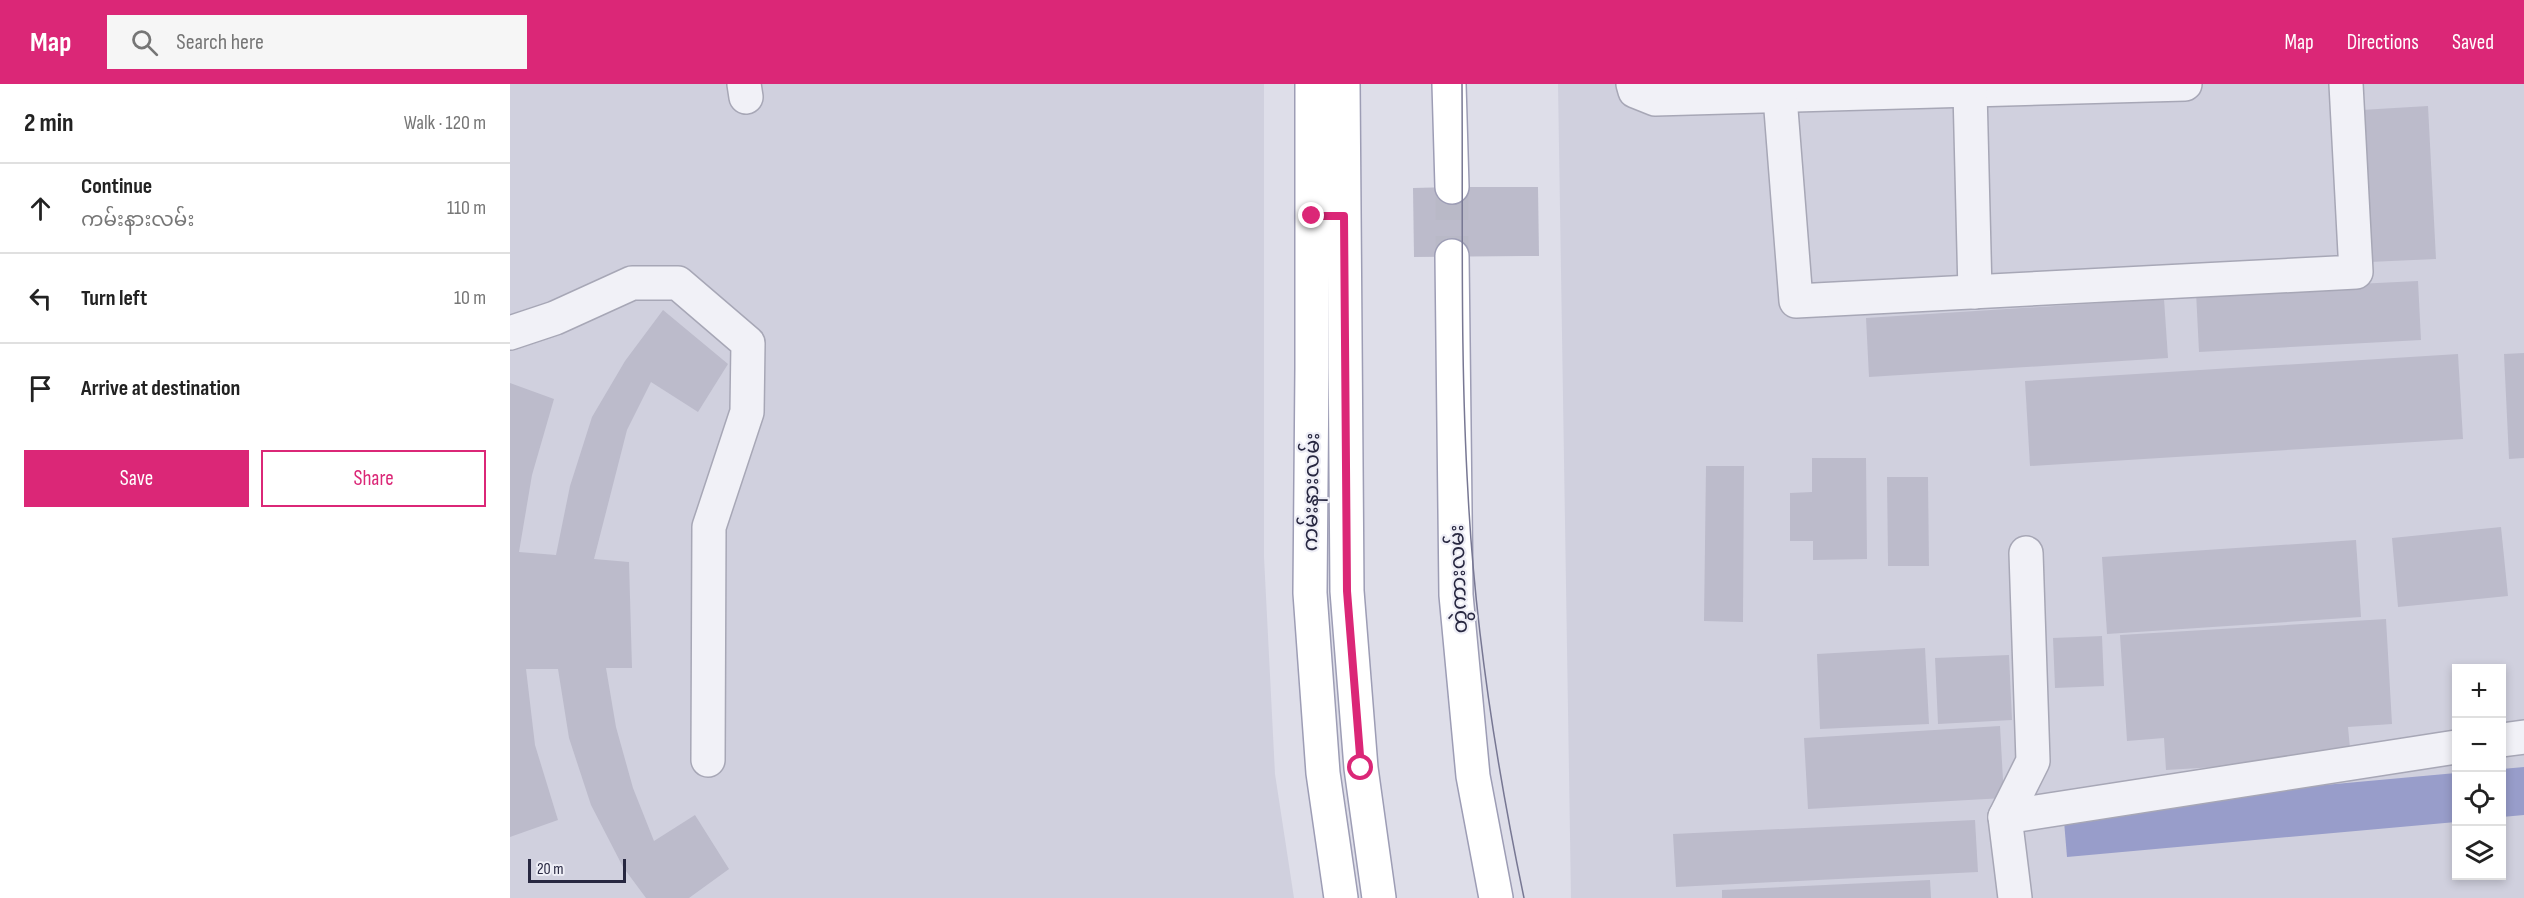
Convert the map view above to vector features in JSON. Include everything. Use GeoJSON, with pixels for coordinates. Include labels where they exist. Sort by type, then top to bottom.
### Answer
{"type":"FeatureCollection","features":[{"type":"Feature","properties":{"kind":"main road","name":"ကမ်းနားလမ်း"},"geometry":{"type":"LineString","coordinates":[[1312,84],[1310,593],[1323,773],[1341,898]]}},
{"type":"Feature","properties":{"kind":"main road","name":"ကမ်းနားလမ်း"},"geometry":{"type":"LineString","coordinates":[[1343,84],[1347,591],[1361,768],[1379,898]]}},
{"type":"Feature","properties":{"kind":"main road"},"geometry":{"type":"LineString","coordinates":[[1449,84],[1452,187]]}},
{"type":"Feature","properties":{"kind":"main road"},"geometry":{"type":"LineString","coordinates":[[1312,216],[1344,216]]}},
{"type":"Feature","properties":{"kind":"main road","name":"တွဲကားလမ်း"},"geometry":{"type":"LineString","coordinates":[[1452,256],[1456,595],[1473,776],[1496,898]]}},
{"type":"Feature","properties":{"kind":"street"},"geometry":{"type":"LineString","coordinates":[[1633,84],[1635,91],[1655,99],[2185,84]]}},
{"type":"Feature","properties":{"kind":"street"},"geometry":{"type":"LineString","coordinates":[[1780,97],[1796,301],[2356,272],[2346,84]]}},
{"type":"Feature","properties":{"kind":"street"},"geometry":{"type":"LineString","coordinates":[[1970,91],[1975,292]]}},
{"type":"Feature","properties":{"kind":"street"},"geometry":{"type":"LineString","coordinates":[[510,333],[555,318],[632,283],[678,283],[748,343],[747,412],[710,527],[708,760]]}},
{"type":"Feature","properties":{"kind":"street"},"geometry":{"type":"LineString","coordinates":[[2015,898],[2006,817],[2033,761],[2026,553]]}},
{"type":"Feature","properties":{"kind":"street"},"geometry":{"type":"LineString","coordinates":[[2506,740],[2524,737]]}},
{"type":"Feature","properties":{"kind":"street"},"geometry":{"type":"LineString","coordinates":[[2006,817],[2452,748]]}},
{"type":"Feature","properties":{"kind":"shaded area"},"geometry":{"type":"Polygon","coordinates":[[[510,84],[1264,84],[1264,557],[1275,774],[1294,898],[510,898],[510,84]]]}},
{"type":"Feature","properties":{"kind":"shaded area"},"geometry":{"type":"Polygon","coordinates":[[[1558,84],[2524,84],[2524,898],[1571,898],[1558,84]]]}},
{"type":"Feature","properties":{"kind":"water"},"geometry":{"type":"Polygon","coordinates":[[[2524,767],[2524,815],[2506,817],[2506,769],[2524,767]]]}},
{"type":"Feature","properties":{"kind":"water"},"geometry":{"type":"Polygon","coordinates":[[[2452,773],[2452,822],[2067,857],[2063,809],[2452,773]]]}},
{"type":"Feature","properties":{"kind":"building"},"geometry":{"type":"Polygon","coordinates":[[[2428,106],[2436,259],[2369,262],[2361,110],[2428,106]]]}},
{"type":"Feature","properties":{"kind":"building"},"geometry":{"type":"Polygon","coordinates":[[[1538,187],[1539,256],[1414,257],[1413,188],[1538,187]]]}},
{"type":"Feature","properties":{"kind":"building"},"geometry":{"type":"Polygon","coordinates":[[[2418,281],[2421,340],[2199,352],[2196,292],[2418,281]]]}},
{"type":"Feature","properties":{"kind":"building"},"geometry":{"type":"Polygon","coordinates":[[[2164,299],[2168,358],[1869,377],[1866,318],[2164,299]]]}},
{"type":"Feature","properties":{"kind":"building"},"geometry":{"type":"Polygon","coordinates":[[[663,310],[728,364],[698,412],[651,382],[627,430],[594,559],[629,562],[632,668],[606,668],[616,727],[633,788],[654,841],[695,815],[729,869],[689,898],[646,898],[623,867],[591,805],[569,738],[558,669],[526,669],[535,745],[558,820],[510,837],[510,383],[554,399],[532,475],[519,552],[556,555],[570,486],[592,417],[625,361],[663,310]]]}},
{"type":"Feature","properties":{"kind":"building"},"geometry":{"type":"Polygon","coordinates":[[[2524,353],[2524,458],[2509,459],[2504,354],[2524,353]]]}},
{"type":"Feature","properties":{"kind":"building"},"geometry":{"type":"Polygon","coordinates":[[[2458,354],[2463,439],[2030,466],[2025,381],[2458,354]]]}},
{"type":"Feature","properties":{"kind":"building"},"geometry":{"type":"Polygon","coordinates":[[[1812,458],[1866,458],[1867,559],[1813,560],[1813,541],[1790,541],[1790,493],[1812,492],[1812,458]]]}},
{"type":"Feature","properties":{"kind":"building"},"geometry":{"type":"Polygon","coordinates":[[[1706,466],[1744,466],[1743,622],[1704,621],[1706,466]]]}},
{"type":"Feature","properties":{"kind":"building"},"geometry":{"type":"Polygon","coordinates":[[[1887,477],[1928,477],[1929,566],[1888,566],[1887,477]]]}},
{"type":"Feature","properties":{"kind":"building"},"geometry":{"type":"Polygon","coordinates":[[[2501,527],[2508,596],[2398,607],[2392,538],[2501,527]]]}},
{"type":"Feature","properties":{"kind":"building"},"geometry":{"type":"Polygon","coordinates":[[[2356,540],[2361,617],[2107,634],[2102,557],[2356,540]]]}},
{"type":"Feature","properties":{"kind":"building"},"geometry":{"type":"Polygon","coordinates":[[[2386,619],[2392,724],[2348,727],[2351,759],[2166,770],[2164,738],[2127,741],[2120,635],[2386,619]]]}},
{"type":"Feature","properties":{"kind":"building"},"geometry":{"type":"Polygon","coordinates":[[[2102,636],[2104,686],[2055,688],[2053,638],[2102,636]]]}},
{"type":"Feature","properties":{"kind":"building"},"geometry":{"type":"Polygon","coordinates":[[[1925,648],[1929,724],[1820,729],[1817,654],[1925,648]]]}},
{"type":"Feature","properties":{"kind":"building"},"geometry":{"type":"Polygon","coordinates":[[[2009,655],[2012,720],[1938,724],[1935,658],[2009,655]]]}},
{"type":"Feature","properties":{"kind":"building"},"geometry":{"type":"Polygon","coordinates":[[[2000,726],[2004,798],[1808,809],[1804,738],[2000,726]]]}},
{"type":"Feature","properties":{"kind":"building"},"geometry":{"type":"Polygon","coordinates":[[[1975,820],[1978,872],[1676,887],[1673,834],[1975,820]]]}},
{"type":"Feature","properties":{"kind":"building"},"geometry":{"type":"Polygon","coordinates":[[[1930,880],[1931,898],[1722,898],[1722,890],[1930,880]]]}},
{"type":"Feature","properties":{"kind":"tunnel"},"geometry":{"type":"LineString","coordinates":[[1452,187],[1452,256]]}},
{"type":"Feature","properties":{"kind":"tram line"},"geometry":{"type":"LineString","coordinates":[[1462,84],[1464,391],[1471,544],[1488,697],[1504,797],[1524,898]]}},
{"type":"Feature","properties":{"kind":"route"},"geometry":{"type":"LineString","coordinates":[[1312,216],[1344,216],[1347,591],[1361,768]]}}]}
